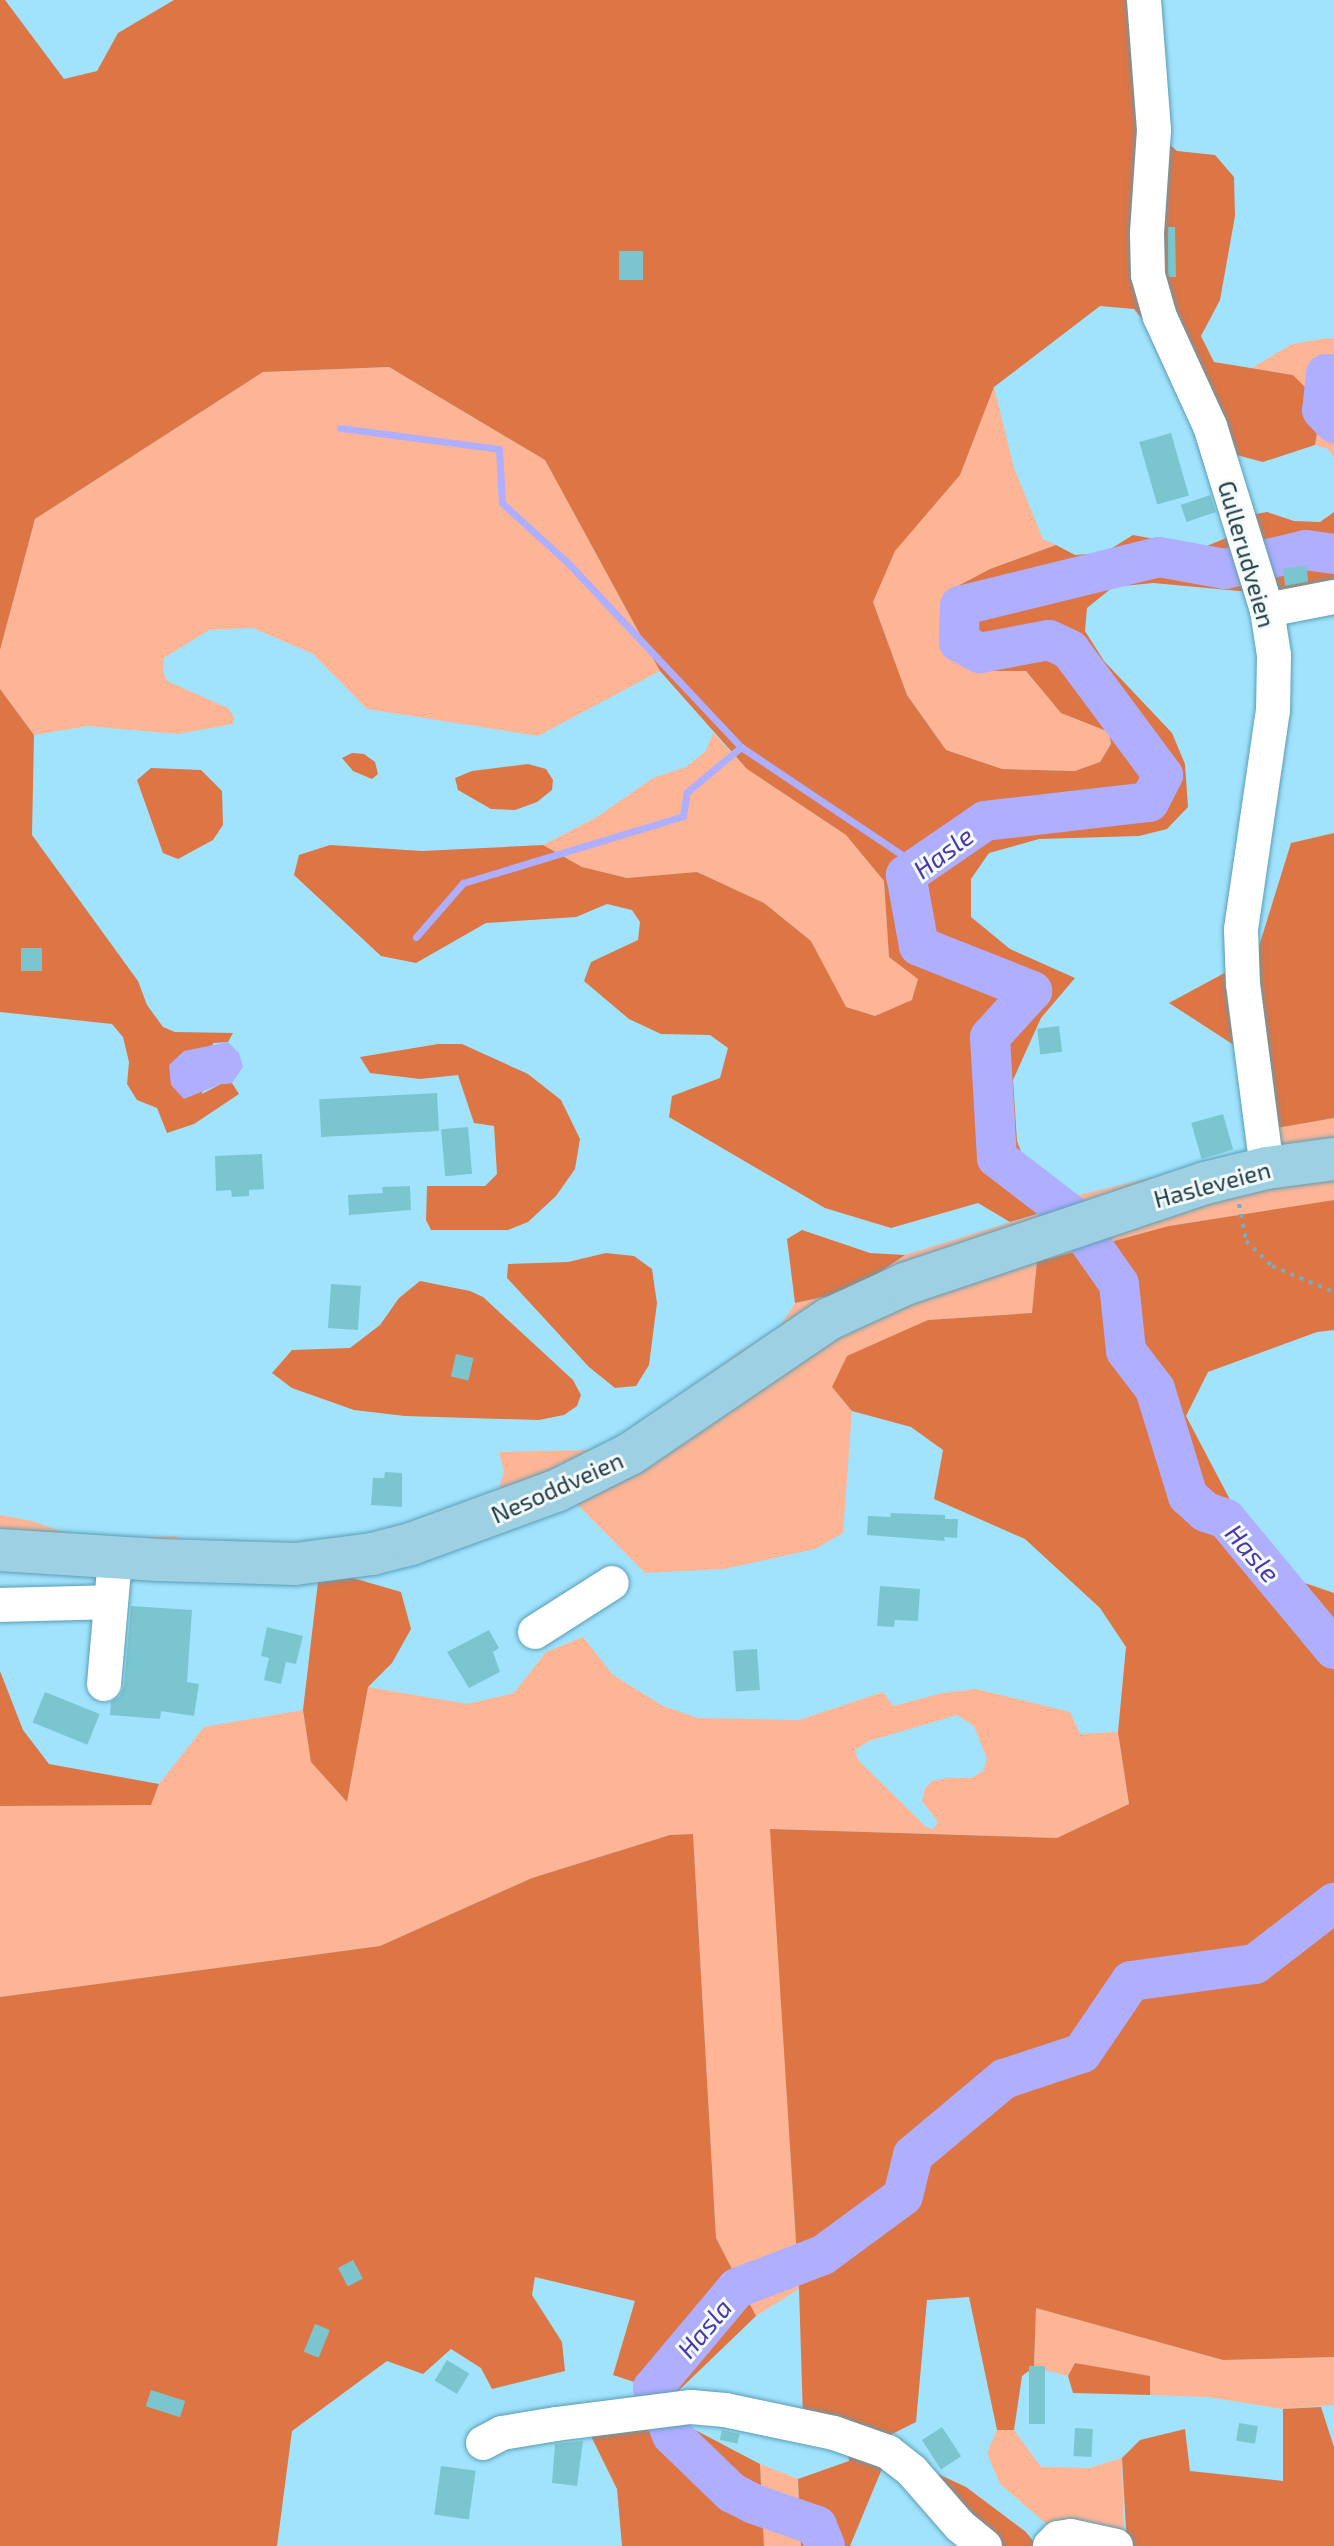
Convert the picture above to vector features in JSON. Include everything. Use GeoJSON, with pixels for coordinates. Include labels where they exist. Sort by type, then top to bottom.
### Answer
{"type":"FeatureCollection","features":[{"type":"Feature","properties":{"kind":"main road","name":"Hasleveien"},"geometry":{"type":"LineString","coordinates":[[1076,1225],[1205,1183],[1267,1168],[1334,1159]]}},
{"type":"Feature","properties":{"kind":"main road","name":"Nesoddveien"},"geometry":{"type":"LineString","coordinates":[[0,1550],[115,1558],[317,1562],[372,1554],[468,1525],[556,1491],[630,1454],[829,1319],[905,1284],[1076,1225]]}},
{"type":"Feature","properties":{"kind":"street","name":"Gullerudveien"},"geometry":{"type":"LineString","coordinates":[[1144,0],[1154,130],[1147,234],[1148,275],[1160,317],[1210,426],[1267,610],[1274,655],[1273,710],[1244,893],[1241,941],[1253,1072],[1267,1168]]}},
{"type":"Feature","properties":{"kind":"street"},"geometry":{"type":"LineString","coordinates":[[1267,610],[1334,597]]}},
{"type":"Feature","properties":{"kind":"street"},"geometry":{"type":"LineString","coordinates":[[104,1684],[115,1558]]}},
{"type":"Feature","properties":{"kind":"street"},"geometry":{"type":"LineString","coordinates":[[535,1632],[612,1583]]}},
{"type":"Feature","properties":{"kind":"street"},"geometry":{"type":"LineString","coordinates":[[0,1605],[111,1602]]}},
{"type":"Feature","properties":{"kind":"street"},"geometry":{"type":"LineString","coordinates":[[483,2443],[514,2431],[691,2407],[725,2410],[834,2433],[888,2452],[912,2471],[952,2518],[985,2546]]}},
{"type":"Feature","properties":{"kind":"street"},"geometry":{"type":"LineString","coordinates":[[1050,2546],[1058,2538],[1071,2536],[1116,2546]]}},
{"type":"Feature","properties":{"kind":"path"},"geometry":{"type":"LineString","coordinates":[[1239,1202],[1246,1241],[1272,1266],[1334,1292]]}},
{"type":"Feature","properties":{"kind":"shaded area"},"geometry":{"type":"Polygon","coordinates":[[[0,0],[5,0],[64,79],[97,71],[118,33],[174,0],[1150,0],[1162,138],[1177,151],[1215,155],[1234,177],[1235,216],[1220,300],[1201,336],[1214,362],[1293,375],[1307,389],[1319,422],[1315,445],[1263,462],[1229,453],[1157,337],[1134,309],[1100,306],[994,387],[960,475],[895,551],[873,602],[907,695],[946,750],[1002,769],[1075,771],[1100,762],[1111,744],[1109,732],[1061,713],[1026,671],[973,671],[952,654],[940,612],[954,588],[990,569],[1056,545],[1075,555],[1104,553],[1133,535],[1202,548],[1231,536],[1245,516],[1267,512],[1294,521],[1320,522],[1334,512],[1334,589],[1272,594],[1153,583],[1113,587],[1087,608],[1085,631],[1104,661],[1172,733],[1185,764],[1188,807],[1167,829],[1139,836],[1039,839],[989,853],[971,879],[971,917],[1010,949],[1075,978],[1041,1018],[1013,1080],[1017,1141],[1026,1165],[1062,1199],[1053,1209],[1010,1222],[978,1203],[891,1228],[825,1208],[669,1117],[672,1096],[720,1078],[728,1048],[710,1035],[661,1034],[629,1019],[584,981],[591,962],[638,940],[640,922],[632,910],[607,904],[576,917],[486,923],[416,963],[381,956],[294,875],[299,855],[330,845],[422,851],[543,845],[582,867],[627,878],[697,872],[764,903],[811,941],[846,1007],[875,1016],[912,1000],[918,979],[889,957],[884,881],[846,835],[747,769],[660,671],[545,460],[389,367],[263,372],[35,519],[0,650],[0,0]]]}},
{"type":"Feature","properties":{"kind":"shaded area"},"geometry":{"type":"Polygon","coordinates":[[[1334,339],[1334,457],[1328,449],[1315,445],[1319,422],[1293,375],[1252,368],[1292,344],[1334,339]]]}},
{"type":"Feature","properties":{"kind":"shaded area"},"geometry":{"type":"Polygon","coordinates":[[[389,367],[545,460],[660,671],[538,736],[367,709],[313,654],[253,628],[209,630],[164,658],[163,670],[167,681],[228,708],[234,717],[233,724],[178,734],[88,726],[34,735],[0,689],[0,650],[35,519],[263,372],[389,367]]]}},
{"type":"Feature","properties":{"kind":"shaded area"},"geometry":{"type":"Polygon","coordinates":[[[994,387],[1014,468],[1043,539],[1056,545],[990,569],[954,588],[973,671],[1026,671],[1061,713],[1109,732],[1111,744],[1100,762],[1075,771],[1002,769],[946,750],[907,695],[873,602],[895,550],[960,475],[994,387]]]}},
{"type":"Feature","properties":{"kind":"shaded area"},"geometry":{"type":"Polygon","coordinates":[[[0,689],[34,735],[32,835],[138,981],[147,1005],[163,1027],[175,1032],[233,1033],[228,1042],[213,1043],[202,1094],[221,1084],[232,1083],[239,1094],[194,1124],[167,1133],[157,1108],[137,1100],[127,1084],[129,1062],[123,1037],[112,1024],[0,1012],[0,689]]]}},
{"type":"Feature","properties":{"kind":"shaded area"},"geometry":{"type":"Polygon","coordinates":[[[713,733],[747,769],[846,835],[884,881],[889,957],[918,978],[913,1000],[875,1016],[845,1007],[811,941],[764,903],[697,872],[627,878],[582,867],[543,845],[597,817],[653,778],[686,767],[706,751],[713,733]]]}},
{"type":"Feature","properties":{"kind":"shaded area"},"geometry":{"type":"Polygon","coordinates":[[[352,753],[364,754],[375,762],[378,774],[372,779],[353,771],[342,758],[352,753]]]}},
{"type":"Feature","properties":{"kind":"shaded area"},"geometry":{"type":"Polygon","coordinates":[[[528,764],[546,769],[553,780],[552,790],[537,802],[515,810],[491,809],[458,790],[455,778],[472,771],[528,764]]]}},
{"type":"Feature","properties":{"kind":"shaded area"},"geometry":{"type":"Polygon","coordinates":[[[151,768],[201,770],[222,791],[223,825],[213,840],[178,859],[163,853],[137,780],[151,768]]]}},
{"type":"Feature","properties":{"kind":"shaded area"},"geometry":{"type":"Polygon","coordinates":[[[1334,833],[1334,1118],[1271,1129],[1271,1069],[1169,1003],[1256,956],[1291,843],[1334,833]]]}},
{"type":"Feature","properties":{"kind":"shaded area"},"geometry":{"type":"Polygon","coordinates":[[[438,1044],[462,1044],[528,1074],[561,1100],[580,1139],[575,1169],[556,1196],[528,1222],[508,1230],[431,1230],[426,1220],[427,1186],[485,1186],[497,1174],[494,1126],[474,1123],[458,1075],[420,1079],[370,1073],[360,1057],[438,1044]]]}},
{"type":"Feature","properties":{"kind":"shaded area"},"geometry":{"type":"Polygon","coordinates":[[[1334,1118],[1334,1200],[1169,1226],[1033,1313],[928,1320],[832,1387],[852,1411],[843,1533],[815,1549],[724,1569],[645,1573],[577,1504],[387,1570],[318,1582],[0,1567],[0,1515],[32,1521],[72,1535],[100,1539],[176,1536],[192,1545],[289,1546],[380,1536],[498,1491],[504,1472],[499,1452],[588,1450],[628,1436],[741,1351],[778,1330],[795,1303],[837,1294],[874,1276],[905,1255],[1053,1209],[1062,1199],[1242,1156],[1271,1129],[1334,1118]]]}},
{"type":"Feature","properties":{"kind":"shaded area"},"geometry":{"type":"Polygon","coordinates":[[[1334,1200],[1334,1330],[1317,1332],[1208,1372],[1186,1416],[1267,1570],[1334,1593],[1334,2357],[1223,2360],[1036,2308],[1034,2367],[1022,2376],[1014,2430],[997,2430],[969,2297],[927,2300],[916,2422],[880,2440],[884,2464],[850,2546],[801,2546],[798,2479],[849,2461],[845,2429],[803,2418],[799,2289],[770,1829],[1057,1838],[1129,1804],[1118,1732],[1126,1647],[1100,1608],[1025,1539],[934,1499],[943,1450],[911,1427],[852,1411],[832,1387],[847,1356],[928,1320],[1032,1313],[1037,1262],[1169,1226],[1334,1200]]]}},
{"type":"Feature","properties":{"kind":"shaded area"},"geometry":{"type":"Polygon","coordinates":[[[802,1230],[870,1253],[905,1255],[874,1276],[837,1294],[795,1303],[787,1239],[802,1230]]]}},
{"type":"Feature","properties":{"kind":"shaded area"},"geometry":{"type":"Polygon","coordinates":[[[606,1253],[634,1256],[652,1269],[657,1303],[649,1365],[636,1386],[615,1388],[589,1367],[507,1278],[508,1264],[568,1262],[606,1253]]]}},
{"type":"Feature","properties":{"kind":"shaded area"},"geometry":{"type":"Polygon","coordinates":[[[420,1281],[470,1291],[483,1297],[573,1380],[581,1395],[577,1406],[564,1415],[539,1420],[405,1416],[354,1410],[292,1388],[272,1373],[292,1350],[350,1348],[380,1325],[399,1298],[420,1281]]]}},
{"type":"Feature","properties":{"kind":"shaded area"},"geometry":{"type":"Polygon","coordinates":[[[353,1578],[401,1592],[411,1629],[392,1663],[368,1687],[347,1802],[311,1762],[303,1710],[318,1582],[353,1578]]]}},
{"type":"Feature","properties":{"kind":"shaded area"},"geometry":{"type":"Polygon","coordinates":[[[583,1637],[613,1675],[663,1706],[698,1718],[799,1720],[883,1692],[893,1706],[943,1693],[976,1689],[1070,1712],[1080,1734],[1118,1732],[1129,1804],[1057,1838],[771,1829],[799,2289],[756,2316],[716,2239],[693,1834],[670,1835],[532,1878],[380,1946],[0,1997],[0,1805],[151,1805],[159,1784],[204,1727],[303,1710],[311,1761],[347,1802],[368,1687],[467,1704],[514,1693],[546,1652],[583,1637]],[[957,1715],[869,1741],[855,1750],[858,1760],[926,1827],[933,1829],[938,1822],[922,1801],[925,1788],[932,1781],[971,1778],[983,1771],[987,1759],[974,1726],[957,1715]]]}},
{"type":"Feature","properties":{"kind":"shaded area"},"geometry":{"type":"Polygon","coordinates":[[[0,1671],[23,1730],[49,1764],[159,1784],[151,1805],[0,1806],[0,1671]]]}},
{"type":"Feature","properties":{"kind":"shaded area"},"geometry":{"type":"Polygon","coordinates":[[[693,1834],[716,2238],[756,2316],[674,2395],[613,2375],[635,2301],[535,2277],[532,2295],[562,2342],[565,2371],[492,2389],[481,2368],[451,2349],[423,2374],[387,2361],[292,2431],[277,2546],[0,2546],[0,1997],[380,1946],[532,1878],[670,1835],[693,1834]]]}},
{"type":"Feature","properties":{"kind":"shaded area"},"geometry":{"type":"Polygon","coordinates":[[[1036,2308],[1223,2360],[1334,2357],[1334,2405],[1283,2409],[1208,2397],[1150,2395],[1150,2377],[1075,2363],[1068,2376],[1034,2367],[1036,2308]]]}},
{"type":"Feature","properties":{"kind":"shaded area"},"geometry":{"type":"Polygon","coordinates":[[[1075,2363],[1150,2376],[1150,2395],[1073,2393],[1068,2376],[1075,2363]]]}},
{"type":"Feature","properties":{"kind":"shaded area"},"geometry":{"type":"Polygon","coordinates":[[[1321,2407],[1334,2447],[1334,2546],[1127,2546],[1122,2458],[1140,2440],[1185,2429],[1190,2471],[1283,2481],[1283,2409],[1321,2407]]]}},
{"type":"Feature","properties":{"kind":"shaded area"},"geometry":{"type":"Polygon","coordinates":[[[682,2423],[760,2464],[764,2546],[622,2546],[617,2489],[587,2428],[682,2423]]]}},
{"type":"Feature","properties":{"kind":"shaded area"},"geometry":{"type":"Polygon","coordinates":[[[997,2430],[1014,2430],[1041,2467],[1089,2468],[1122,2458],[1124,2538],[1050,2527],[1000,2484],[987,2453],[997,2430]]]}},
{"type":"Feature","properties":{"kind":"shaded area"},"geometry":{"type":"Polygon","coordinates":[[[760,2464],[798,2479],[801,2546],[764,2546],[760,2464]]]}},
{"type":"Feature","properties":{"kind":"shaded area"},"geometry":{"type":"Polygon","coordinates":[[[938,2474],[966,2487],[1026,2532],[1037,2546],[995,2546],[926,2484],[938,2474]]]}},
{"type":"Feature","properties":{"kind":"water"},"geometry":{"type":"Polygon","coordinates":[[[228,1042],[239,1053],[243,1067],[232,1083],[221,1084],[184,1099],[171,1085],[169,1065],[184,1051],[228,1042]]]}},
{"type":"Feature","properties":{"kind":"building"},"geometry":{"type":"Polygon","coordinates":[[[1168,227],[1175,227],[1176,277],[1169,277],[1168,272],[1168,227]]]}},
{"type":"Feature","properties":{"kind":"building"},"geometry":{"type":"Polygon","coordinates":[[[619,251],[643,251],[643,280],[619,280],[619,251]]]}},
{"type":"Feature","properties":{"kind":"building"},"geometry":{"type":"Polygon","coordinates":[[[1171,433],[1189,495],[1157,505],[1139,442],[1171,433]]]}},
{"type":"Feature","properties":{"kind":"building"},"geometry":{"type":"Polygon","coordinates":[[[1210,495],[1216,512],[1187,522],[1181,505],[1210,495]]]}},
{"type":"Feature","properties":{"kind":"building"},"geometry":{"type":"Polygon","coordinates":[[[1307,566],[1308,582],[1285,586],[1283,568],[1307,566]]]}},
{"type":"Feature","properties":{"kind":"building"},"geometry":{"type":"Polygon","coordinates":[[[21,948],[42,948],[42,971],[21,971],[21,948]]]}},
{"type":"Feature","properties":{"kind":"building"},"geometry":{"type":"Polygon","coordinates":[[[1059,1026],[1062,1052],[1040,1054],[1037,1029],[1059,1026]]]}},
{"type":"Feature","properties":{"kind":"building"},"geometry":{"type":"Polygon","coordinates":[[[437,1093],[439,1131],[321,1137],[319,1099],[437,1093]]]}},
{"type":"Feature","properties":{"kind":"building"},"geometry":{"type":"Polygon","coordinates":[[[1223,1114],[1233,1150],[1201,1159],[1191,1123],[1223,1114]]]}},
{"type":"Feature","properties":{"kind":"building"},"geometry":{"type":"Polygon","coordinates":[[[468,1127],[472,1174],[445,1176],[441,1129],[468,1127]]]}},
{"type":"Feature","properties":{"kind":"building"},"geometry":{"type":"Polygon","coordinates":[[[262,1154],[264,1189],[249,1190],[249,1196],[232,1197],[231,1190],[216,1191],[215,1156],[262,1154]]]}},
{"type":"Feature","properties":{"kind":"building"},"geometry":{"type":"Polygon","coordinates":[[[410,1186],[411,1210],[349,1215],[348,1195],[383,1193],[382,1187],[410,1186]]]}},
{"type":"Feature","properties":{"kind":"building"},"geometry":{"type":"Polygon","coordinates":[[[331,1284],[361,1286],[358,1330],[328,1328],[331,1284]]]}},
{"type":"Feature","properties":{"kind":"building"},"geometry":{"type":"Polygon","coordinates":[[[456,1354],[474,1358],[468,1380],[451,1376],[456,1354]]]}},
{"type":"Feature","properties":{"kind":"building"},"geometry":{"type":"Polygon","coordinates":[[[385,1472],[402,1473],[402,1507],[371,1505],[373,1478],[384,1478],[385,1472]]]}},
{"type":"Feature","properties":{"kind":"building"},"geometry":{"type":"Polygon","coordinates":[[[891,1513],[945,1515],[945,1519],[958,1519],[957,1538],[944,1537],[945,1541],[867,1535],[868,1516],[890,1517],[891,1513]]]}},
{"type":"Feature","properties":{"kind":"building"},"geometry":{"type":"Polygon","coordinates":[[[880,1586],[920,1589],[918,1621],[895,1620],[894,1627],[877,1626],[880,1586]]]}},
{"type":"Feature","properties":{"kind":"building"},"geometry":{"type":"Polygon","coordinates":[[[131,1606],[192,1610],[187,1682],[199,1684],[194,1716],[161,1711],[160,1719],[110,1715],[111,1702],[120,1696],[124,1686],[131,1606]]]}},
{"type":"Feature","properties":{"kind":"building"},"geometry":{"type":"Polygon","coordinates":[[[267,1627],[303,1636],[296,1664],[286,1662],[281,1684],[264,1680],[269,1658],[261,1656],[267,1627]]]}},
{"type":"Feature","properties":{"kind":"building"},"geometry":{"type":"Polygon","coordinates":[[[489,1630],[499,1648],[493,1652],[500,1672],[469,1688],[447,1652],[489,1630]]]}},
{"type":"Feature","properties":{"kind":"building"},"geometry":{"type":"Polygon","coordinates":[[[757,1649],[760,1690],[736,1692],[733,1651],[757,1649]]]}},
{"type":"Feature","properties":{"kind":"building"},"geometry":{"type":"Polygon","coordinates":[[[45,1692],[100,1714],[87,1745],[33,1723],[45,1692]]]}},
{"type":"Feature","properties":{"kind":"building"},"geometry":{"type":"Polygon","coordinates":[[[353,2260],[363,2279],[348,2287],[338,2268],[353,2260]]]}},
{"type":"Feature","properties":{"kind":"building"},"geometry":{"type":"Polygon","coordinates":[[[315,2324],[330,2330],[319,2358],[304,2352],[315,2324]]]}},
{"type":"Feature","properties":{"kind":"building"},"geometry":{"type":"Polygon","coordinates":[[[447,2360],[469,2373],[457,2394],[435,2381],[447,2360]]]}},
{"type":"Feature","properties":{"kind":"building"},"geometry":{"type":"Polygon","coordinates":[[[1029,2366],[1045,2366],[1045,2424],[1029,2424],[1029,2366]]]}},
{"type":"Feature","properties":{"kind":"building"},"geometry":{"type":"Polygon","coordinates":[[[151,2390],[185,2401],[180,2417],[146,2406],[151,2390]]]}},
{"type":"Feature","properties":{"kind":"building"},"geometry":{"type":"Polygon","coordinates":[[[1239,2423],[1258,2426],[1255,2444],[1236,2441],[1239,2423]]]}},
{"type":"Feature","properties":{"kind":"building"},"geometry":{"type":"Polygon","coordinates":[[[942,2427],[961,2456],[941,2469],[922,2440],[942,2427]]]}},
{"type":"Feature","properties":{"kind":"building"},"geometry":{"type":"Polygon","coordinates":[[[1075,2428],[1093,2429],[1092,2457],[1074,2456],[1075,2428]]]}},
{"type":"Feature","properties":{"kind":"building"},"geometry":{"type":"Polygon","coordinates":[[[722,2430],[740,2434],[737,2444],[720,2440],[722,2430]]]}},
{"type":"Feature","properties":{"kind":"building"},"geometry":{"type":"Polygon","coordinates":[[[583,2441],[577,2486],[552,2483],[555,2444],[583,2441]]]}},
{"type":"Feature","properties":{"kind":"building"},"geometry":{"type":"Polygon","coordinates":[[[441,2466],[476,2471],[469,2519],[434,2515],[441,2466]]]}},
{"type":"Feature","properties":{"kind":"waterway","name":"Hasle"},"geometry":{"type":"LineString","coordinates":[[1334,375],[1326,374],[1322,410],[1334,423]]}},
{"type":"Feature","properties":{"kind":"waterway"},"geometry":{"type":"LineString","coordinates":[[340,428],[499,449],[502,503],[569,564],[741,747],[919,866]]}},
{"type":"Feature","properties":{"kind":"waterway","name":"Hasle"},"geometry":{"type":"LineString","coordinates":[[1334,554],[1306,550],[1225,569],[1159,557],[960,606],[959,642],[980,653],[1049,640],[1070,650],[1163,775],[1149,802],[985,821],[906,875],[919,946],[1032,991],[990,1037],[997,1158],[1070,1214],[1119,1284],[1126,1351],[1155,1389],[1188,1496],[1206,1512],[1226,1519],[1334,1649]]}},
{"type":"Feature","properties":{"kind":"waterway"},"geometry":{"type":"LineString","coordinates":[[416,937],[463,883],[683,816],[687,792],[741,747]]}},
{"type":"Feature","properties":{"kind":"waterway","name":"Hasla"},"geometry":{"type":"LineString","coordinates":[[825,2546],[817,2526],[732,2493],[672,2435],[653,2388],[737,2288],[823,2255],[903,2196],[913,2155],[1004,2079],[1082,2053],[1131,1981],[1255,1964],[1334,1903]]}}]}
